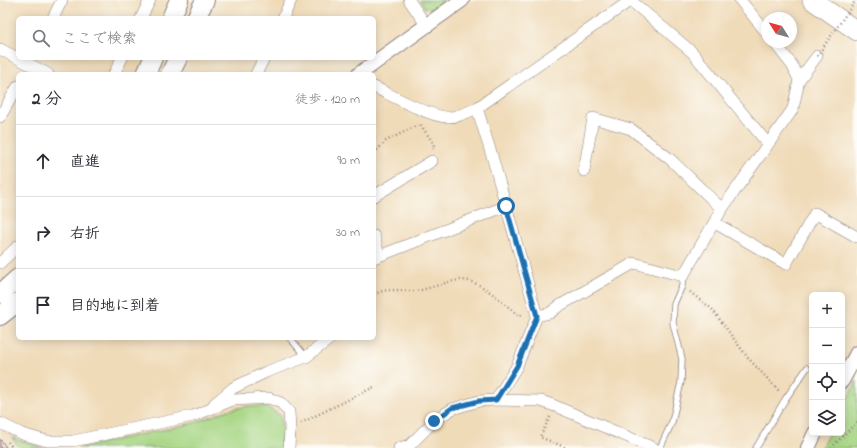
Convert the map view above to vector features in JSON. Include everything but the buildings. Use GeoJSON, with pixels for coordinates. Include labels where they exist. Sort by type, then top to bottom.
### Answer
{"type":"FeatureCollection","features":[{"type":"Feature","properties":{"kind":"highway"},"geometry":{"type":"LineString","coordinates":[[812,0],[857,31]]}},
{"type":"Feature","properties":{"kind":"main road"},"geometry":{"type":"LineString","coordinates":[[172,16],[179,0]]}},
{"type":"Feature","properties":{"kind":"main road"},"geometry":{"type":"LineString","coordinates":[[197,16],[205,0]]}},
{"type":"Feature","properties":{"kind":"main road"},"geometry":{"type":"LineString","coordinates":[[147,72],[152,60]]}},
{"type":"Feature","properties":{"kind":"main road"},"geometry":{"type":"LineString","coordinates":[[171,72],[177,60]]}},
{"type":"Feature","properties":{"kind":"main road"},"geometry":{"type":"LineString","coordinates":[[0,294],[16,280]]}},
{"type":"Feature","properties":{"kind":"main road"},"geometry":{"type":"LineString","coordinates":[[0,316],[16,304]]}},
{"type":"Feature","properties":{"kind":"street"},"geometry":{"type":"LineString","coordinates":[[54,16],[62,0]]}},
{"type":"Feature","properties":{"kind":"street"},"geometry":{"type":"LineString","coordinates":[[142,16],[150,0]]}},
{"type":"Feature","properties":{"kind":"street"},"geometry":{"type":"LineString","coordinates":[[284,16],[292,0]]}},
{"type":"Feature","properties":{"kind":"street"},"geometry":{"type":"LineString","coordinates":[[409,0],[426,25]]}},
{"type":"Feature","properties":{"kind":"street"},"geometry":{"type":"LineString","coordinates":[[362,72],[462,0]]}},
{"type":"Feature","properties":{"kind":"street"},"geometry":{"type":"LineString","coordinates":[[376,88],[426,111],[446,118],[457,116],[476,108],[631,0],[692,52],[768,144]]}},
{"type":"Feature","properties":{"kind":"street"},"geometry":{"type":"LineString","coordinates":[[740,0],[761,26]]}},
{"type":"Feature","properties":{"kind":"street"},"geometry":{"type":"LineString","coordinates":[[779,48],[792,65],[799,80]]}},
{"type":"Feature","properties":{"kind":"street"},"geometry":{"type":"LineString","coordinates":[[0,49],[16,58]]}},
{"type":"Feature","properties":{"kind":"street"},"geometry":{"type":"LineString","coordinates":[[537,316],[550,313],[559,306],[634,263],[682,281],[722,209],[793,109],[799,80],[817,56]]}},
{"type":"Feature","properties":{"kind":"street"},"geometry":{"type":"LineString","coordinates":[[19,60],[43,72]]}},
{"type":"Feature","properties":{"kind":"street"},"geometry":{"type":"LineString","coordinates":[[115,72],[121,60]]}},
{"type":"Feature","properties":{"kind":"street"},"geometry":{"type":"LineString","coordinates":[[257,72],[263,60]]}},
{"type":"Feature","properties":{"kind":"street"},"geometry":{"type":"LineString","coordinates":[[0,117],[16,89]]}},
{"type":"Feature","properties":{"kind":"street"},"geometry":{"type":"LineString","coordinates":[[476,108],[506,206],[537,316],[517,366],[496,400]]}},
{"type":"Feature","properties":{"kind":"street"},"geometry":{"type":"LineString","coordinates":[[584,171],[593,118],[631,129],[670,159],[722,209]]}},
{"type":"Feature","properties":{"kind":"street"},"geometry":{"type":"LineString","coordinates":[[376,195],[432,161]]}},
{"type":"Feature","properties":{"kind":"street"},"geometry":{"type":"LineString","coordinates":[[377,256],[506,206]]}},
{"type":"Feature","properties":{"kind":"street"},"geometry":{"type":"LineString","coordinates":[[715,223],[786,264],[815,213],[857,237]]}},
{"type":"Feature","properties":{"kind":"street"},"geometry":{"type":"LineString","coordinates":[[1,261],[16,248]]}},
{"type":"Feature","properties":{"kind":"street"},"geometry":{"type":"LineString","coordinates":[[206,411],[233,388],[266,372],[306,357],[328,340]]}},
{"type":"Feature","properties":{"kind":"street"},"geometry":{"type":"LineString","coordinates":[[845,375],[857,353]]}},
{"type":"Feature","properties":{"kind":"street"},"geometry":{"type":"LineString","coordinates":[[0,423],[22,434],[47,441],[73,441],[193,416],[232,400],[269,398],[281,402],[289,412],[289,448]]}},
{"type":"Feature","properties":{"kind":"street"},"geometry":{"type":"LineString","coordinates":[[399,448],[410,445],[434,421],[452,408],[479,401],[496,400],[541,401],[654,448]]}},
{"type":"Feature","properties":{"kind":"street"},"geometry":{"type":"LineString","coordinates":[[808,448],[814,436]]}},
{"type":"Feature","properties":{"kind":"lane"},"geometry":{"type":"LineString","coordinates":[[660,448],[672,422],[680,382],[682,359],[673,323],[674,304],[682,281]]}},
{"type":"Feature","properties":{"kind":"lane"},"geometry":{"type":"LineString","coordinates":[[292,340],[306,357]]}},
{"type":"Feature","properties":{"kind":"lane"},"geometry":{"type":"LineString","coordinates":[[756,448],[786,398],[808,368]]}},
{"type":"Feature","properties":{"kind":"path"},"geometry":{"type":"LineString","coordinates":[[817,56],[856,0]]}},
{"type":"Feature","properties":{"kind":"path"},"geometry":{"type":"LineString","coordinates":[[376,151],[386,141],[420,124],[434,144],[432,161]]}},
{"type":"Feature","properties":{"kind":"path"},"geometry":{"type":"LineString","coordinates":[[376,294],[389,289],[414,291],[462,280],[480,285],[518,315],[537,316]]}},
{"type":"Feature","properties":{"kind":"path"},"geometry":{"type":"LineString","coordinates":[[682,281],[712,310],[748,358],[786,398]]}},
{"type":"Feature","properties":{"kind":"path"},"geometry":{"type":"LineString","coordinates":[[290,429],[374,387]]}},
{"type":"Feature","properties":{"kind":"path"},"geometry":{"type":"LineString","coordinates":[[555,406],[540,437],[567,448]]}},
{"type":"Feature","properties":{"kind":"path"},"geometry":{"type":"LineString","coordinates":[[831,448],[857,422]]}},
{"type":"Feature","properties":{"kind":"green space"},"geometry":{"type":"Polygon","coordinates":[[[420,0],[444,0],[432,9],[425,8],[420,0]]]}},
{"type":"Feature","properties":{"kind":"green space"},"geometry":{"type":"Polygon","coordinates":[[[857,381],[857,448],[821,448],[827,436],[845,436],[845,403],[857,381]]]}},
{"type":"Feature","properties":{"kind":"green space"},"geometry":{"type":"Polygon","coordinates":[[[248,406],[266,407],[280,415],[282,430],[281,448],[78,448],[194,423],[228,410],[248,406]]]}},
{"type":"Feature","properties":{"kind":"green space"},"geometry":{"type":"Polygon","coordinates":[[[12,438],[44,448],[20,448],[12,438]]]}},
{"type":"Feature","properties":{"kind":"route"},"geometry":{"type":"LineString","coordinates":[[434,421],[452,408],[479,401],[496,400],[517,366],[537,316],[506,206]]}}]}
